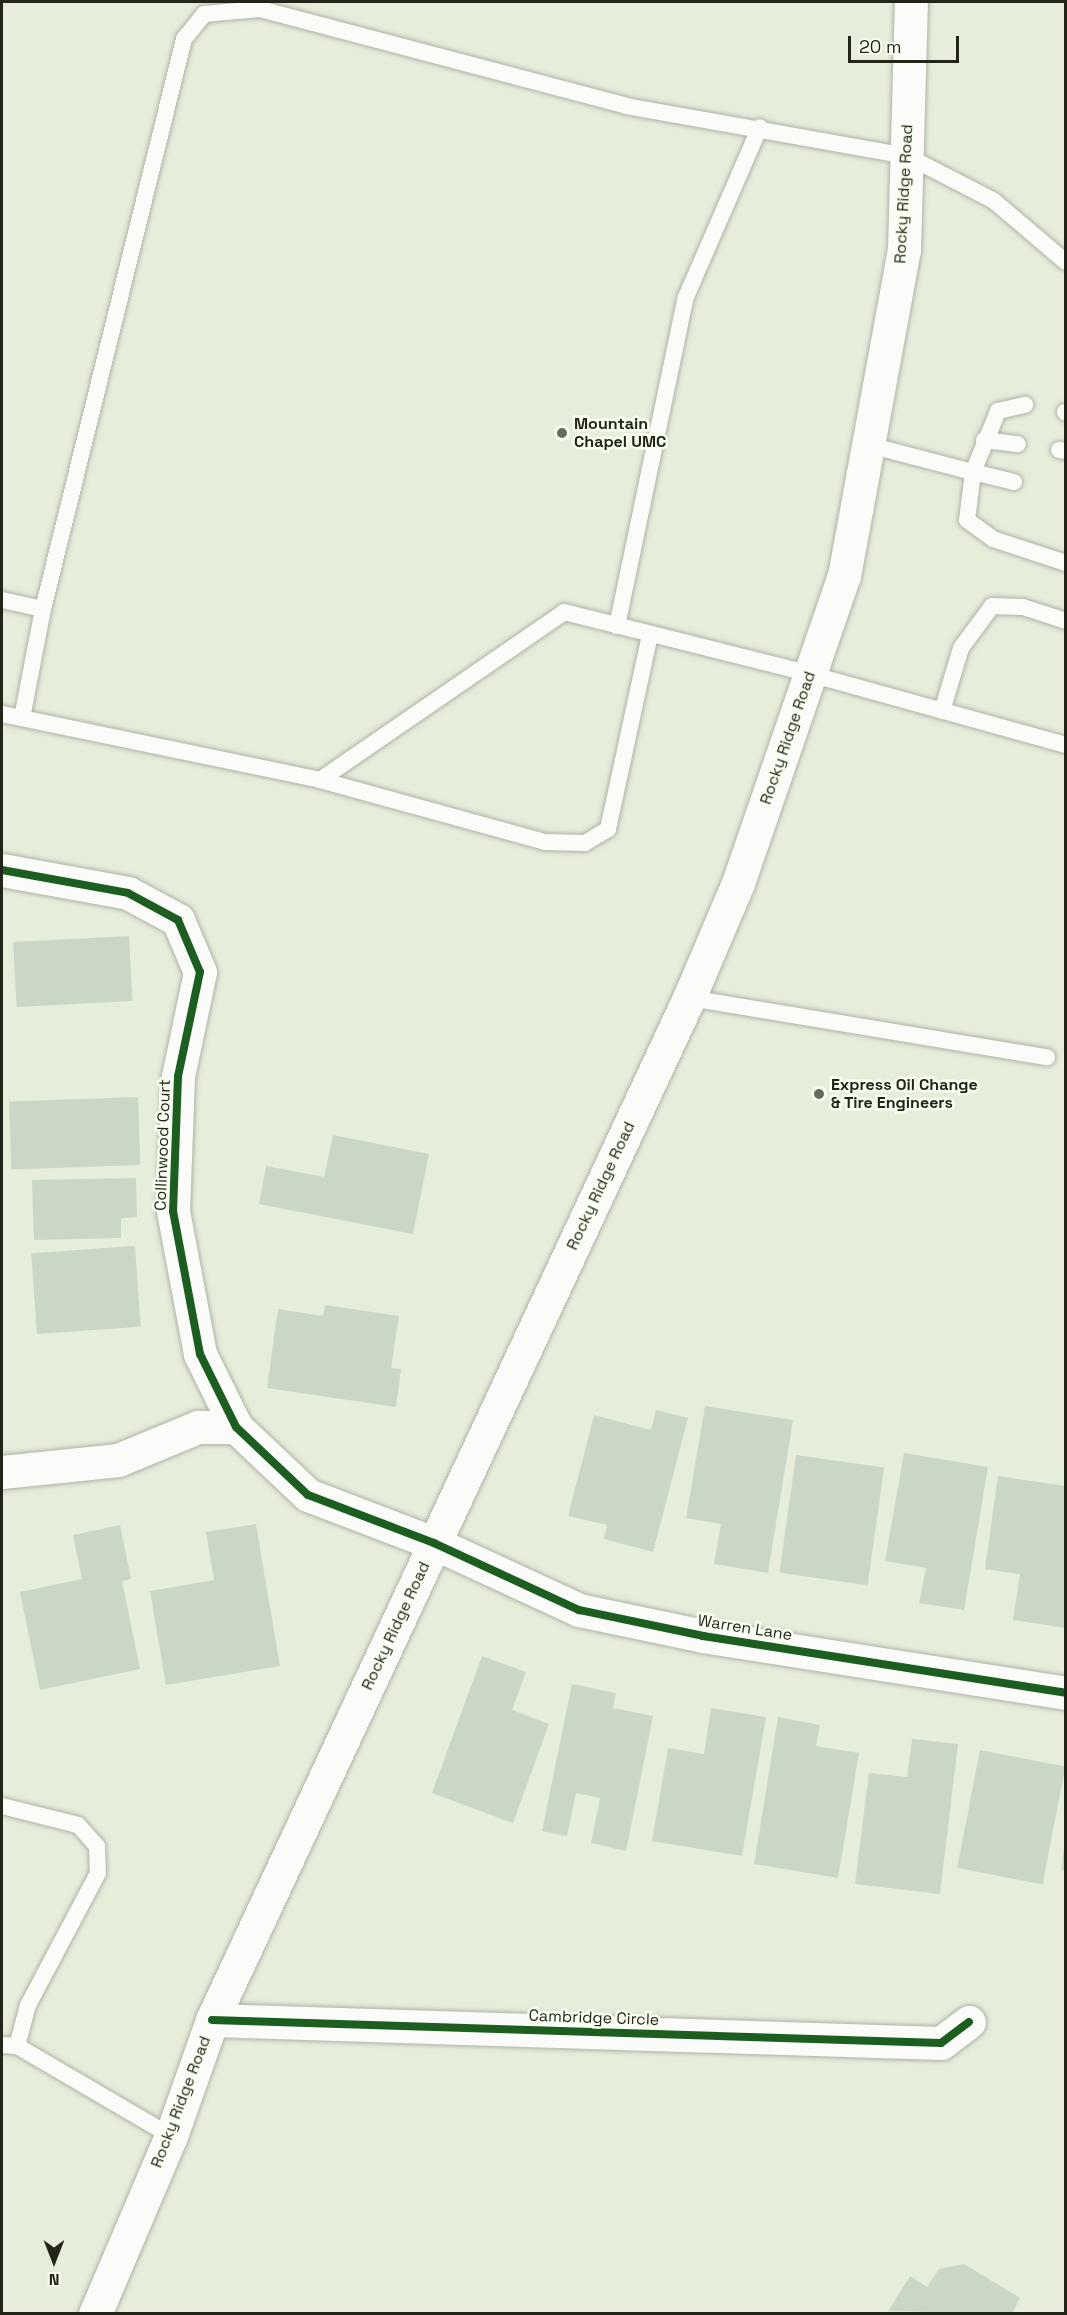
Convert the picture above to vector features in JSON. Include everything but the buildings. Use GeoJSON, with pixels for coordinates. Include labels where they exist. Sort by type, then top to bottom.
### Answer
{"type":"FeatureCollection","features":[{"type":"Feature","properties":{"kind":"street","name":"Rocky Ridge Road"},"geometry":{"type":"LineString","coordinates":[[95,2313],[171,2136],[212,2020],[689,998],[738,883],[844,576],[904,250],[911,2]]}},
{"type":"Feature","properties":{"kind":"street","name":"Collinwood Court"},"geometry":{"type":"LineString","coordinates":[[2,870],[128,893],[178,921],[200,972],[178,1076],[173,1211],[200,1353],[236,1427],[308,1495],[434,1543]]}},
{"type":"Feature","properties":{"kind":"street"},"geometry":{"type":"LineString","coordinates":[[2,1472],[118,1460],[198,1427],[236,1427]]}},
{"type":"Feature","properties":{"kind":"street","name":"Warren Lane"},"geometry":{"type":"LineString","coordinates":[[434,1543],[579,1610],[702,1636],[1065,1693]]}},
{"type":"Feature","properties":{"kind":"street","name":"Cambridge Circle"},"geometry":{"type":"LineString","coordinates":[[212,2020],[941,2043],[969,2022]]}},
{"type":"Feature","properties":{"kind":"lane"},"geometry":{"type":"LineString","coordinates":[[22,718],[43,609],[183,39],[204,14],[260,9],[626,106],[760,127],[907,156],[994,201],[1065,262]]}},
{"type":"Feature","properties":{"kind":"lane"},"geometry":{"type":"LineString","coordinates":[[617,626],[686,297],[760,127]]}},
{"type":"Feature","properties":{"kind":"lane"},"geometry":{"type":"LineString","coordinates":[[1025,405],[998,411],[984,440],[973,472],[967,520],[993,539],[1065,562]]}},
{"type":"Feature","properties":{"kind":"lane"},"geometry":{"type":"LineString","coordinates":[[984,440],[1018,444]]}},
{"type":"Feature","properties":{"kind":"lane"},"geometry":{"type":"LineString","coordinates":[[869,445],[1014,482]]}},
{"type":"Feature","properties":{"kind":"lane"},"geometry":{"type":"LineString","coordinates":[[2,600],[43,609]]}},
{"type":"Feature","properties":{"kind":"lane"},"geometry":{"type":"LineString","coordinates":[[942,711],[962,648],[992,606],[1023,607],[1065,621]]}},
{"type":"Feature","properties":{"kind":"lane"},"geometry":{"type":"LineString","coordinates":[[320,780],[564,612],[810,674],[1065,745]]}},
{"type":"Feature","properties":{"kind":"lane"},"geometry":{"type":"LineString","coordinates":[[2,714],[320,780],[544,842],[585,843],[608,829],[650,634]]}},
{"type":"Feature","properties":{"kind":"lane"},"geometry":{"type":"LineString","coordinates":[[689,998],[1047,1057]]}},
{"type":"Feature","properties":{"kind":"lane"},"geometry":{"type":"LineString","coordinates":[[2,1806],[78,1825],[97,1846],[98,1873],[9,2045],[171,2136]]}},
{"type":"Feature","properties":{"kind":"cycle path"},"geometry":{"type":"LineString","coordinates":[[2,870],[128,893],[178,920],[200,972],[178,1076],[173,1211],[200,1354],[236,1427],[308,1495],[434,1543],[579,1610],[703,1636],[1066,1693]]}},
{"type":"Feature","properties":{"kind":"cycle path"},"geometry":{"type":"LineString","coordinates":[[212,2020],[941,2043],[969,2022]]}},
{"type":"Feature","properties":{"kind":"place","name":"Mountain Chapel UMC"},"geometry":{"type":"Point","coordinates":[562,433]}},
{"type":"Feature","properties":{"kind":"place","name":"Express Oil Change & Tire Engineers"},"geometry":{"type":"Point","coordinates":[819,1094]}}]}
